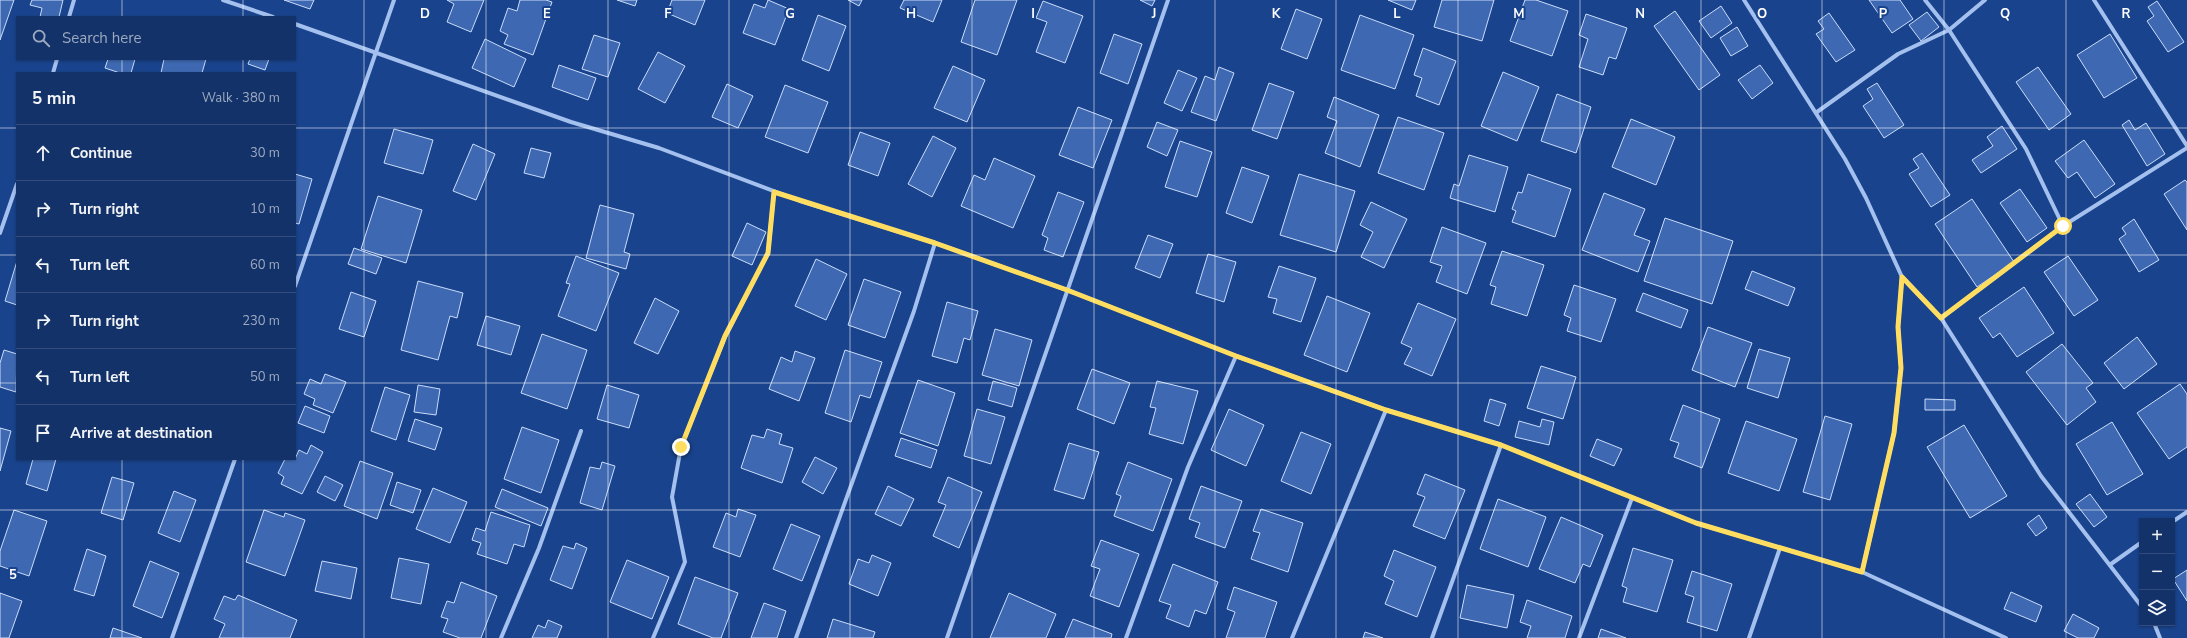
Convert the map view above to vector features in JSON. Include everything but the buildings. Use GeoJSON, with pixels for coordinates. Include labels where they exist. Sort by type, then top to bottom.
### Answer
{"type":"FeatureCollection","features":[{"type":"Feature","properties":{"kind":"street"},"geometry":{"type":"LineString","coordinates":[[69,16],[74,0]]}},
{"type":"Feature","properties":{"kind":"street"},"geometry":{"type":"LineString","coordinates":[[223,0],[270,16]]}},
{"type":"Feature","properties":{"kind":"street"},"geometry":{"type":"LineString","coordinates":[[296,283],[377,53],[394,0]]}},
{"type":"Feature","properties":{"kind":"street"},"geometry":{"type":"LineString","coordinates":[[947,638],[1168,0]]}},
{"type":"Feature","properties":{"kind":"street"},"geometry":{"type":"LineString","coordinates":[[1744,0],[1817,112],[1866,198],[1902,277],[1941,318],[2041,476],[2139,603]]}},
{"type":"Feature","properties":{"kind":"street"},"geometry":{"type":"LineString","coordinates":[[1925,0],[1949,30],[2026,149],[2063,226]]}},
{"type":"Feature","properties":{"kind":"street"},"geometry":{"type":"LineString","coordinates":[[1817,112],[1898,54],[1949,30],[1984,0]]}},
{"type":"Feature","properties":{"kind":"street"},"geometry":{"type":"LineString","coordinates":[[1941,318],[2063,226],[2187,147],[2094,0]]}},
{"type":"Feature","properties":{"kind":"street"},"geometry":{"type":"LineString","coordinates":[[296,24],[571,122],[659,148],[774,192],[935,243],[1067,290],[1236,356],[1386,410],[1501,445],[1696,523],[1862,572],[2006,638]]}},
{"type":"Feature","properties":{"kind":"street"},"geometry":{"type":"LineString","coordinates":[[54,72],[57,60]]}},
{"type":"Feature","properties":{"kind":"street"},"geometry":{"type":"LineString","coordinates":[[0,233],[16,187]]}},
{"type":"Feature","properties":{"kind":"street"},"geometry":{"type":"LineString","coordinates":[[653,638],[685,562],[672,497],[681,447],[725,336],[768,253],[774,192]]}},
{"type":"Feature","properties":{"kind":"street"},"geometry":{"type":"LineString","coordinates":[[796,638],[914,311],[935,243]]}},
{"type":"Feature","properties":{"kind":"street"},"geometry":{"type":"LineString","coordinates":[[1862,572],[1894,433],[1901,368],[1898,327],[1902,277]]}},
{"type":"Feature","properties":{"kind":"street"},"geometry":{"type":"LineString","coordinates":[[1126,638],[1188,466],[1236,356]]}},
{"type":"Feature","properties":{"kind":"street"},"geometry":{"type":"LineString","coordinates":[[1292,638],[1386,410]]}},
{"type":"Feature","properties":{"kind":"street"},"geometry":{"type":"LineString","coordinates":[[501,638],[539,548],[581,431]]}},
{"type":"Feature","properties":{"kind":"street"},"geometry":{"type":"LineString","coordinates":[[1432,638],[1501,445]]}},
{"type":"Feature","properties":{"kind":"street"},"geometry":{"type":"LineString","coordinates":[[172,638],[235,460]]}},
{"type":"Feature","properties":{"kind":"street"},"geometry":{"type":"LineString","coordinates":[[1579,638],[1632,498]]}},
{"type":"Feature","properties":{"kind":"street"},"geometry":{"type":"LineString","coordinates":[[2175,520],[2187,512]]}},
{"type":"Feature","properties":{"kind":"street"},"geometry":{"type":"LineString","coordinates":[[2110,564],[2139,544]]}},
{"type":"Feature","properties":{"kind":"street"},"geometry":{"type":"LineString","coordinates":[[1749,638],[1780,548]]}},
{"type":"Feature","properties":{"kind":"street"},"geometry":{"type":"LineString","coordinates":[[2155,626],[2160,638]]}},
{"type":"Feature","properties":{"kind":"route"},"geometry":{"type":"LineString","coordinates":[[681,447],[725,336],[768,253],[774,192],[935,243],[1067,290],[1236,356],[1362,400],[1386,410],[1501,445],[1696,523],[1862,572],[1894,433],[1901,368],[1898,327],[1902,277],[1941,318],[2063,226]]}}]}
